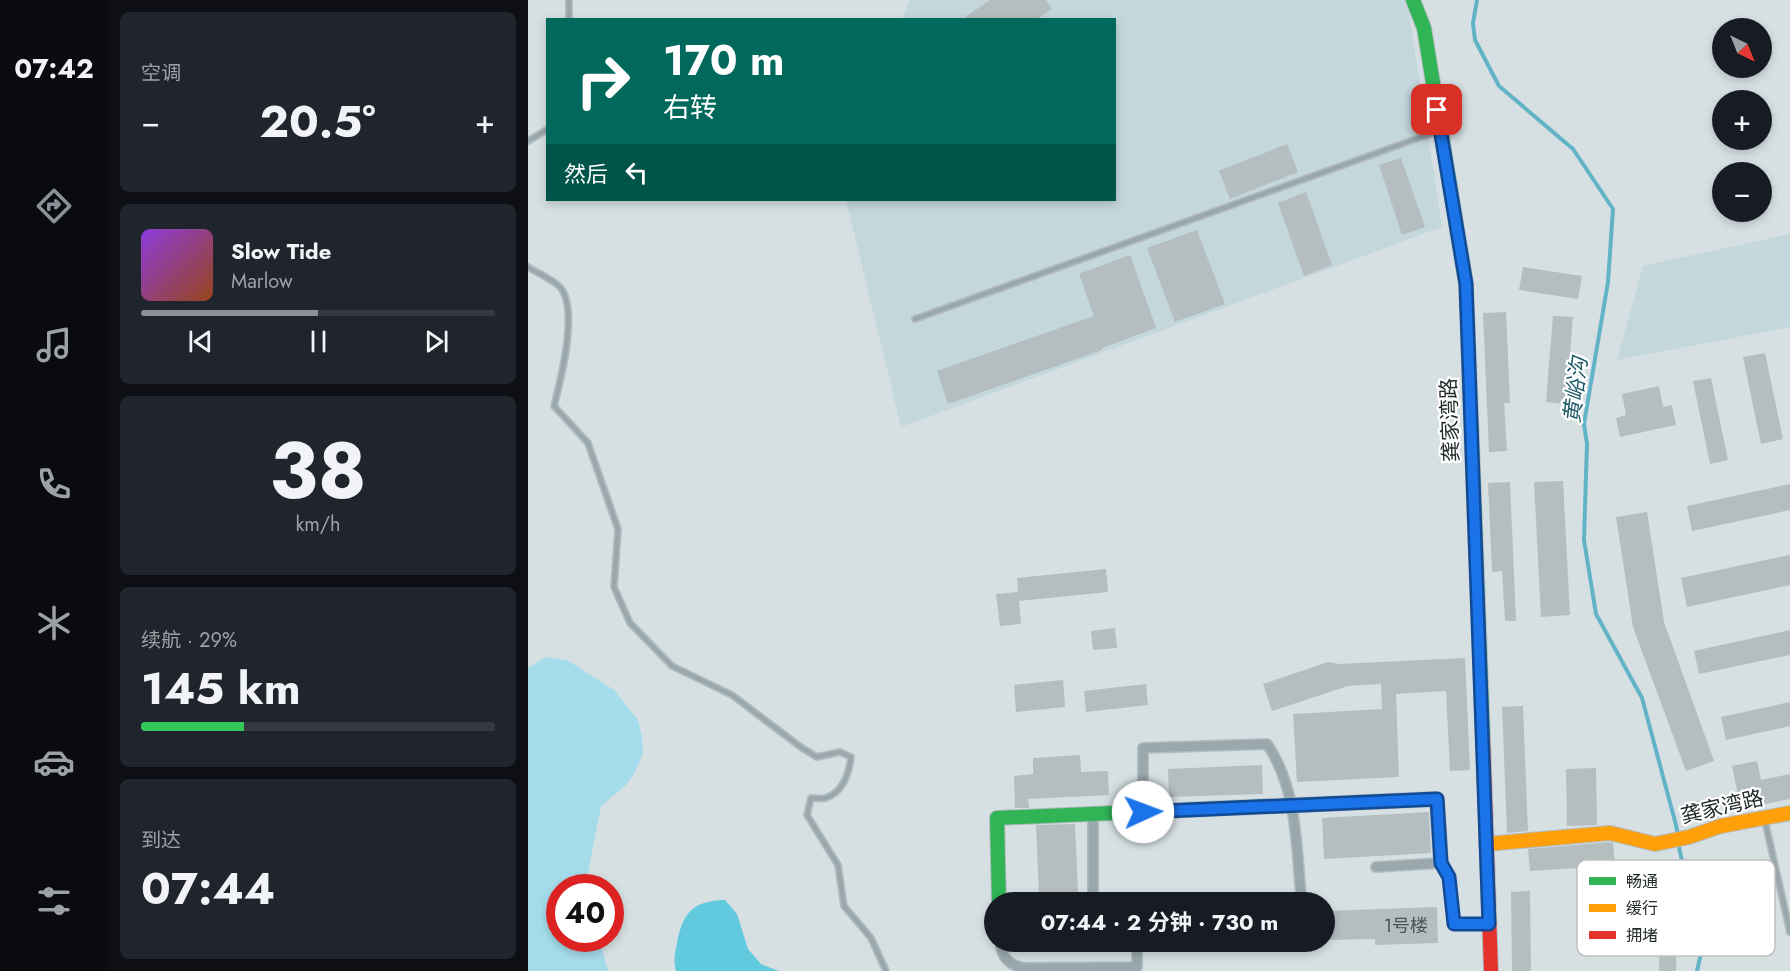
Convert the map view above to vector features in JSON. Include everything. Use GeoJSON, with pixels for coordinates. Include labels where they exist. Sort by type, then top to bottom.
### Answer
{"type":"FeatureCollection","features":[{"type":"Feature","properties":{"kind":"street","name":"龚家湾路"},"geometry":{"type":"LineString","coordinates":[[1413,0],[1424,28],[1466,284],[1491,971]]}},
{"type":"Feature","properties":{"kind":"street"},"geometry":{"type":"LineString","coordinates":[[1143,812],[1143,748],[1267,744],[1278,760],[1293,806],[1301,892]]}},
{"type":"Feature","properties":{"kind":"street"},"geometry":{"type":"LineString","coordinates":[[999,892],[997,818],[1437,799],[1441,863],[1449,877],[1454,924],[1489,924]]}},
{"type":"Feature","properties":{"kind":"street","name":"龚家湾路"},"geometry":{"type":"LineString","coordinates":[[1486,844],[1610,833],[1655,843],[1689,837],[1721,826],[1790,813]]}},
{"type":"Feature","properties":{"kind":"street"},"geometry":{"type":"LineString","coordinates":[[1093,814],[1093,892]]}},
{"type":"Feature","properties":{"kind":"street"},"geometry":{"type":"LineString","coordinates":[[1376,867],[1441,863]]}},
{"type":"Feature","properties":{"kind":"street"},"geometry":{"type":"LineString","coordinates":[[1003,952],[1010,963],[1024,968],[1137,967],[1137,952]]}},
{"type":"Feature","properties":{"kind":"lane"},"geometry":{"type":"LineString","coordinates":[[568,0],[569,18]]}},
{"type":"Feature","properties":{"kind":"lane"},"geometry":{"type":"LineString","coordinates":[[528,141],[546,130]]}},
{"type":"Feature","properties":{"kind":"lane"},"geometry":{"type":"LineString","coordinates":[[915,319],[1441,130]]}},
{"type":"Feature","properties":{"kind":"lane"},"geometry":{"type":"LineString","coordinates":[[528,267],[560,288],[570,315],[561,379],[554,406],[588,443],[615,519],[618,529],[614,587],[630,623],[672,666],[732,695],[802,748],[817,757],[840,752],[851,757],[849,773],[839,789],[825,798],[811,798],[807,815],[838,865],[844,906],[871,938],[886,971]]}},
{"type":"Feature","properties":{"kind":"lane"},"geometry":{"type":"LineString","coordinates":[[1764,818],[1774,860]]}},
{"type":"Feature","properties":{"kind":"lane"},"geometry":{"type":"LineString","coordinates":[[1775,866],[1790,932]]}},
{"type":"Feature","properties":{"kind":"shaded area"},"geometry":{"type":"Polygon","coordinates":[[[909,0],[1407,0],[1442,227],[901,427],[846,201],[1116,201],[1116,18],[903,18],[909,0]]]}},
{"type":"Feature","properties":{"kind":"shaded area"},"geometry":{"type":"Polygon","coordinates":[[[1790,234],[1790,327],[1617,360],[1643,266],[1790,234]]]}},
{"type":"Feature","properties":{"kind":"shaded area"},"geometry":{"type":"Polygon","coordinates":[[[546,657],[567,660],[614,690],[638,720],[643,754],[626,785],[601,806],[588,874],[546,874],[546,952],[603,952],[608,971],[528,971],[528,668],[546,657]]]}},
{"type":"Feature","properties":{"kind":"shaded area"},"geometry":{"type":"Polygon","coordinates":[[[725,900],[737,914],[748,949],[761,964],[779,971],[676,971],[674,960],[679,932],[686,916],[697,906],[725,900]]]}},
{"type":"Feature","properties":{"kind":"building"},"geometry":{"type":"Polygon","coordinates":[[[990,0],[1046,0],[1052,9],[1039,18],[964,18],[990,0]]]}},
{"type":"Feature","properties":{"kind":"building"},"geometry":{"type":"Polygon","coordinates":[[[1287,144],[1298,172],[1230,199],[1219,171],[1287,144]]]}},
{"type":"Feature","properties":{"kind":"building"},"geometry":{"type":"Polygon","coordinates":[[[1401,158],[1425,227],[1402,235],[1379,165],[1401,158]]]}},
{"type":"Feature","properties":{"kind":"building"},"geometry":{"type":"Polygon","coordinates":[[[1306,192],[1332,265],[1304,276],[1278,203],[1306,192]]]}},
{"type":"Feature","properties":{"kind":"building"},"geometry":{"type":"Polygon","coordinates":[[[1197,230],[1225,304],[1175,322],[1147,248],[1197,230]]]}},
{"type":"Feature","properties":{"kind":"building"},"geometry":{"type":"Polygon","coordinates":[[[1130,255],[1156,328],[1102,348],[1102,350],[948,404],[937,371],[1094,316],[1079,274],[1130,255]]]}},
{"type":"Feature","properties":{"kind":"building"},"geometry":{"type":"Polygon","coordinates":[[[1523,267],[1582,276],[1578,299],[1519,290],[1523,267]]]}},
{"type":"Feature","properties":{"kind":"building"},"geometry":{"type":"Polygon","coordinates":[[[1506,312],[1510,403],[1504,403],[1507,451],[1489,452],[1483,313],[1506,312]]]}},
{"type":"Feature","properties":{"kind":"building"},"geometry":{"type":"Polygon","coordinates":[[[1553,316],[1573,317],[1566,404],[1546,402],[1553,316]]]}},
{"type":"Feature","properties":{"kind":"building"},"geometry":{"type":"Polygon","coordinates":[[[1765,353],[1783,439],[1761,444],[1743,357],[1765,353]]]}},
{"type":"Feature","properties":{"kind":"building"},"geometry":{"type":"Polygon","coordinates":[[[1711,378],[1728,460],[1710,464],[1693,381],[1711,378]]]}},
{"type":"Feature","properties":{"kind":"building"},"geometry":{"type":"Polygon","coordinates":[[[1659,386],[1663,407],[1672,405],[1676,425],[1620,437],[1616,418],[1626,415],[1622,394],[1659,386]]]}},
{"type":"Feature","properties":{"kind":"building"},"geometry":{"type":"Polygon","coordinates":[[[1563,481],[1570,615],[1541,617],[1534,482],[1563,481]]]}},
{"type":"Feature","properties":{"kind":"building"},"geometry":{"type":"Polygon","coordinates":[[[1510,482],[1516,621],[1505,621],[1502,571],[1492,572],[1488,483],[1510,482]]]}},
{"type":"Feature","properties":{"kind":"building"},"geometry":{"type":"Polygon","coordinates":[[[1790,484],[1790,510],[1692,531],[1687,506],[1790,484]]]}},
{"type":"Feature","properties":{"kind":"building"},"geometry":{"type":"Polygon","coordinates":[[[1647,512],[1664,622],[1714,761],[1686,771],[1633,627],[1616,517],[1647,512]]]}},
{"type":"Feature","properties":{"kind":"building"},"geometry":{"type":"Polygon","coordinates":[[[1790,555],[1790,585],[1687,607],[1681,578],[1790,555]]]}},
{"type":"Feature","properties":{"kind":"building"},"geometry":{"type":"Polygon","coordinates":[[[1106,569],[1108,592],[1019,601],[1021,624],[1000,626],[996,594],[1018,592],[1017,578],[1106,569]]]}},
{"type":"Feature","properties":{"kind":"building"},"geometry":{"type":"Polygon","coordinates":[[[1115,628],[1117,648],[1093,650],[1091,631],[1115,628]]]}},
{"type":"Feature","properties":{"kind":"building"},"geometry":{"type":"Polygon","coordinates":[[[1790,630],[1790,655],[1699,674],[1694,651],[1790,630]]]}},
{"type":"Feature","properties":{"kind":"building"},"geometry":{"type":"Polygon","coordinates":[[[1465,658],[1470,770],[1450,771],[1446,691],[1396,694],[1399,777],[1297,782],[1293,714],[1382,709],[1381,684],[1348,686],[1272,711],[1263,684],[1328,662],[1339,664],[1465,658]]]}},
{"type":"Feature","properties":{"kind":"building"},"geometry":{"type":"Polygon","coordinates":[[[1063,680],[1065,707],[1016,712],[1014,685],[1063,680]]]}},
{"type":"Feature","properties":{"kind":"building"},"geometry":{"type":"Polygon","coordinates":[[[1146,684],[1148,705],[1086,712],[1084,691],[1146,684]]]}},
{"type":"Feature","properties":{"kind":"building"},"geometry":{"type":"Polygon","coordinates":[[[1790,702],[1790,726],[1726,740],[1721,717],[1790,702]]]}},
{"type":"Feature","properties":{"kind":"building"},"geometry":{"type":"Polygon","coordinates":[[[1523,706],[1528,831],[1507,833],[1502,707],[1523,706]]]}},
{"type":"Feature","properties":{"kind":"building"},"geometry":{"type":"Polygon","coordinates":[[[1080,755],[1081,772],[1108,771],[1109,795],[1028,799],[1029,808],[1015,808],[1014,776],[1033,774],[1033,758],[1080,755]]]}},
{"type":"Feature","properties":{"kind":"building"},"geometry":{"type":"Polygon","coordinates":[[[1757,761],[1761,780],[1790,774],[1790,799],[1741,809],[1732,766],[1757,761]]]}},
{"type":"Feature","properties":{"kind":"building"},"geometry":{"type":"Polygon","coordinates":[[[1262,765],[1263,794],[1169,797],[1168,769],[1262,765]]]}},
{"type":"Feature","properties":{"kind":"building"},"geometry":{"type":"Polygon","coordinates":[[[1596,768],[1597,825],[1567,826],[1566,769],[1596,768]]]}},
{"type":"Feature","properties":{"kind":"building"},"geometry":{"type":"Polygon","coordinates":[[[1727,794],[1730,804],[1691,813],[1689,803],[1727,794]]]}},
{"type":"Feature","properties":{"kind":"building"},"geometry":{"type":"Polygon","coordinates":[[[1429,812],[1431,853],[1324,859],[1322,818],[1429,812]]]}},
{"type":"Feature","properties":{"kind":"building"},"geometry":{"type":"Polygon","coordinates":[[[1075,824],[1078,892],[1039,892],[1036,825],[1075,824]]]}},
{"type":"Feature","properties":{"kind":"building"},"geometry":{"type":"Polygon","coordinates":[[[1611,842],[1614,860],[1577,860],[1577,868],[1530,871],[1528,849],[1611,842]]]}},
{"type":"Feature","properties":{"kind":"building"},"geometry":{"type":"Polygon","coordinates":[[[1530,891],[1531,971],[1512,971],[1511,892],[1530,891]]]}},
{"type":"Feature","properties":{"kind":"building"},"geometry":{"type":"Polygon","coordinates":[[[1437,907],[1438,943],[1375,945],[1375,939],[1335,940],[1335,911],[1437,907]]]}},
{"type":"Feature","properties":{"kind":"building"},"geometry":{"type":"Polygon","coordinates":[[[1659,956],[1676,956],[1676,971],[1659,971],[1659,956]]]}},
{"type":"Feature","properties":{"kind":"waterway","name":"黄峪沟"},"geometry":{"type":"LineString","coordinates":[[1477,0],[1473,23],[1475,40],[1499,86],[1573,149],[1613,209],[1608,282],[1584,424],[1587,444],[1584,540],[1596,614],[1642,698],[1678,835]]}},
{"type":"Feature","properties":{"kind":"waterway"},"geometry":{"type":"LineString","coordinates":[[1678,843],[1682,860]]}},
{"type":"Feature","properties":{"kind":"waterway"},"geometry":{"type":"LineString","coordinates":[[1697,971],[1700,956]]}},
{"type":"Feature","properties":{"kind":"traffic: fast"},"geometry":{"type":"LineString","coordinates":[[1413,0],[1424,28],[1466,284],[1483,738]]}},
{"type":"Feature","properties":{"kind":"traffic: fast"},"geometry":{"type":"LineString","coordinates":[[999,892],[997,818],[1437,799],[1441,863]]}},
{"type":"Feature","properties":{"kind":"traffic: slow"},"geometry":{"type":"LineString","coordinates":[[1486,844],[1610,833],[1655,844],[1689,837],[1721,826],[1790,813]]}},
{"type":"Feature","properties":{"kind":"traffic: jam"},"geometry":{"type":"LineString","coordinates":[[1483,738],[1491,971]]}},
{"type":"Feature","properties":{"kind":"route"},"geometry":{"type":"LineString","coordinates":[[1143,812],[1437,799],[1441,863],[1449,877],[1454,924],[1489,924],[1466,284],[1437,110]]}}]}
